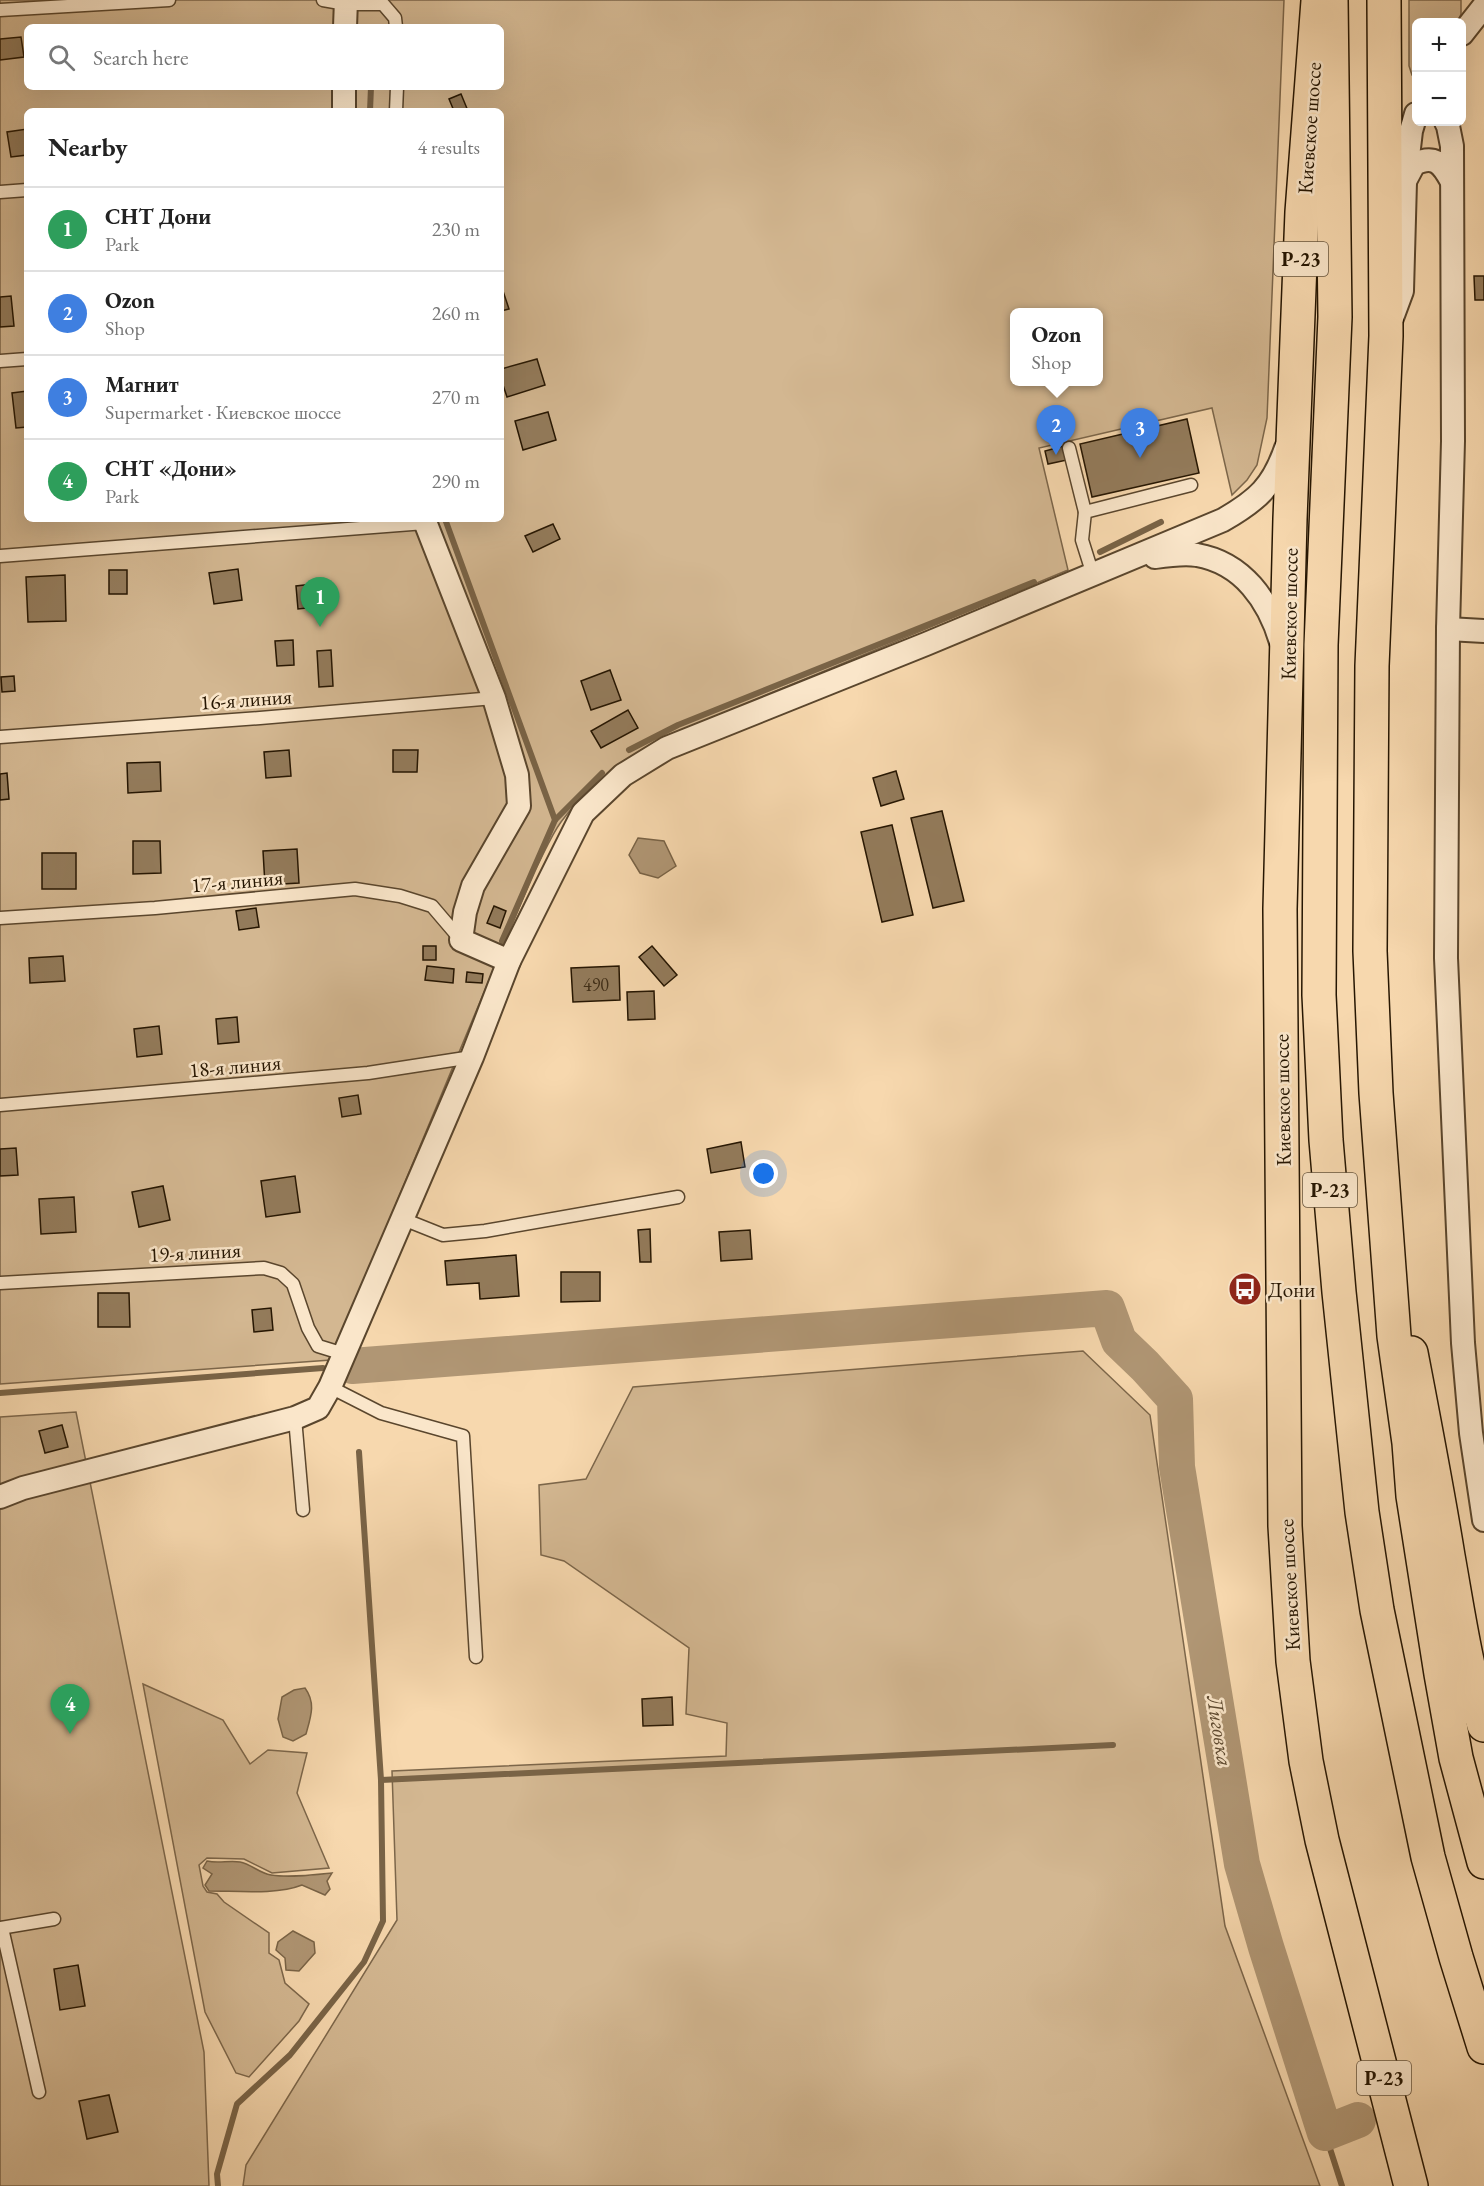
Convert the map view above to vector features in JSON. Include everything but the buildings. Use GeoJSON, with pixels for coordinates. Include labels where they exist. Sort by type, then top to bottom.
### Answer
{"type":"FeatureCollection","features":[{"type":"Feature","properties":{"kind":"main road","name":"Киевское шоссе"},"geometry":{"type":"LineString","coordinates":[[1318,0],[1302,212],[1280,909],[1286,1526],[1293,1661],[1306,1761],[1322,1840],[1411,2186]]}},
{"type":"Feature","properties":{"kind":"main road","name":"Р-23"},"geometry":{"type":"LineString","coordinates":[[1331,0],[1335,317],[1321,668],[1319,995],[1326,1140],[1362,1512],[1377,1610],[1428,1857],[1484,2047]]}},
{"type":"Feature","properties":{"kind":"main road","name":"Р-23"},"geometry":{"type":"LineString","coordinates":[[1384,0],[1386,336],[1372,666],[1370,951],[1376,1093],[1394,1336],[1409,1443],[1413,1496],[1456,1758],[1484,1862]]}},
{"type":"Feature","properties":{"kind":"main road","name":"Р-23"},"geometry":{"type":"LineString","coordinates":[[1384,1215],[1435,1480],[1463,1642],[1484,1725]]}},
{"type":"Feature","properties":{"kind":"street"},"geometry":{"type":"LineString","coordinates":[[345,24],[346,2]]}},
{"type":"Feature","properties":{"kind":"street"},"geometry":{"type":"LineString","coordinates":[[1466,28],[1484,6]]}},
{"type":"Feature","properties":{"kind":"street"},"geometry":{"type":"LineString","coordinates":[[344,90],[344,108]]}},
{"type":"Feature","properties":{"kind":"street"},"geometry":{"type":"LineString","coordinates":[[1386,336],[1402,291],[1405,182],[1413,126]]}},
{"type":"Feature","properties":{"kind":"street"},"geometry":{"type":"LineString","coordinates":[[1448,126],[1452,146],[1454,441],[1448,629],[1446,958],[1463,1343],[1471,1433],[1484,1520]]}},
{"type":"Feature","properties":{"kind":"street"},"geometry":{"type":"LineString","coordinates":[[1405,182],[1414,164],[1423,160],[1434,160],[1444,166],[1451,180]]}},
{"type":"Feature","properties":{"kind":"street"},"geometry":{"type":"LineString","coordinates":[[0,1497],[35,1485],[296,1418],[318,1408],[330,1387],[403,1219],[472,1057],[509,961],[583,813],[623,775],[666,748],[1223,520],[1255,501],[1274,478],[1295,421]]}},
{"type":"Feature","properties":{"kind":"street"},"geometry":{"type":"LineString","coordinates":[[425,522],[494,698],[517,774],[519,806],[473,886],[465,912],[461,940],[509,961]]}},
{"type":"Feature","properties":{"kind":"street"},"geometry":{"type":"LineString","coordinates":[[1126,561],[1179,554],[1197,555],[1213,560],[1240,575],[1266,603],[1275,622],[1287,675]]}},
{"type":"Feature","properties":{"kind":"street"},"geometry":{"type":"LineString","coordinates":[[1448,629],[1484,631]]}},
{"type":"Feature","properties":{"kind":"lane"},"geometry":{"type":"LineString","coordinates":[[0,10],[169,0]]}},
{"type":"Feature","properties":{"kind":"lane"},"geometry":{"type":"LineString","coordinates":[[323,0],[383,4],[395,18],[396,24]]}},
{"type":"Feature","properties":{"kind":"lane"},"geometry":{"type":"LineString","coordinates":[[396,108],[397,90]]}},
{"type":"Feature","properties":{"kind":"lane"},"geometry":{"type":"LineString","coordinates":[[0,192],[24,190]]}},
{"type":"Feature","properties":{"kind":"lane"},"geometry":{"type":"LineString","coordinates":[[0,361],[24,359]]}},
{"type":"Feature","properties":{"kind":"lane"},"geometry":{"type":"LineString","coordinates":[[1069,448],[1084,512],[1082,540],[1092,575]]}},
{"type":"Feature","properties":{"kind":"lane"},"geometry":{"type":"LineString","coordinates":[[1084,512],[1191,485]]}},
{"type":"Feature","properties":{"kind":"lane"},"geometry":{"type":"LineString","coordinates":[[0,556],[413,522]]}},
{"type":"Feature","properties":{"kind":"lane","name":"16-я линия"},"geometry":{"type":"LineString","coordinates":[[0,737],[494,698]]}},
{"type":"Feature","properties":{"kind":"lane","name":"17-я линия"},"geometry":{"type":"LineString","coordinates":[[0,918],[155,908],[355,889],[400,896],[432,906],[461,940]]}},
{"type":"Feature","properties":{"kind":"lane","name":"18-я линия"},"geometry":{"type":"LineString","coordinates":[[0,1105],[368,1073],[472,1057]]}},
{"type":"Feature","properties":{"kind":"lane"},"geometry":{"type":"LineString","coordinates":[[403,1219],[443,1234],[485,1231],[678,1197]]}},
{"type":"Feature","properties":{"kind":"lane","name":"19-я линия"},"geometry":{"type":"LineString","coordinates":[[0,1283],[264,1268],[281,1273],[293,1284],[308,1328],[318,1346],[344,1354]]}},
{"type":"Feature","properties":{"kind":"lane"},"geometry":{"type":"LineString","coordinates":[[330,1387],[381,1413],[463,1436],[476,1657]]}},
{"type":"Feature","properties":{"kind":"lane"},"geometry":{"type":"LineString","coordinates":[[296,1418],[303,1510]]}},
{"type":"Feature","properties":{"kind":"lane"},"geometry":{"type":"LineString","coordinates":[[39,2092],[1,1928],[54,1919]]}},
{"type":"Feature","properties":{"kind":"shaded area"},"geometry":{"type":"Polygon","coordinates":[[[0,0],[1284,0],[1267,418],[1257,465],[1247,480],[1232,495],[1212,408],[1039,448],[1068,570],[670,735],[639,752],[596,783],[557,828],[534,872],[331,1360],[0,1384],[0,0]]]}},
{"type":"Feature","properties":{"kind":"shaded area"},"geometry":{"type":"Polygon","coordinates":[[[1409,0],[1461,0],[1460,18],[1412,18],[1412,75],[1409,66],[1409,0]]]}},
{"type":"Feature","properties":{"kind":"shaded area"},"geometry":{"type":"Polygon","coordinates":[[[638,838],[664,841],[676,866],[658,878],[640,873],[629,855],[638,838]]]}},
{"type":"Feature","properties":{"kind":"shaded area"},"geometry":{"type":"Polygon","coordinates":[[[1083,1351],[1150,1415],[1225,1926],[1320,2186],[243,2186],[246,2165],[397,1920],[392,1771],[726,1756],[727,1723],[686,1714],[689,1648],[564,1561],[541,1555],[539,1485],[586,1479],[633,1387],[1083,1351]]]}},
{"type":"Feature","properties":{"kind":"shaded area"},"geometry":{"type":"Polygon","coordinates":[[[76,1412],[204,2052],[209,2186],[0,2186],[0,1417],[76,1412]]]}},
{"type":"Feature","properties":{"kind":"shaded area"},"geometry":{"type":"Polygon","coordinates":[[[143,1684],[223,1720],[250,1764],[268,1750],[307,1753],[297,1793],[329,1868],[272,1873],[244,1859],[207,1858],[199,1865],[203,1886],[207,1892],[217,1894],[224,1902],[269,1933],[269,1953],[279,1960],[285,1983],[309,2004],[299,2021],[249,2077],[236,2073],[205,2012],[143,1684]]]}},
{"type":"Feature","properties":{"kind":"shaded area"},"geometry":{"type":"Polygon","coordinates":[[[305,1688],[312,1710],[310,1721],[306,1734],[293,1741],[283,1737],[278,1719],[282,1697],[294,1690],[305,1688]]]}},
{"type":"Feature","properties":{"kind":"shaded area"},"geometry":{"type":"Polygon","coordinates":[[[207,1861],[240,1862],[267,1874],[278,1876],[332,1873],[327,1881],[330,1889],[325,1895],[302,1885],[269,1891],[209,1891],[205,1885],[212,1874],[203,1868],[207,1861]]]}},
{"type":"Feature","properties":{"kind":"shaded area"},"geometry":{"type":"Polygon","coordinates":[[[293,1931],[314,1942],[315,1953],[299,1971],[286,1970],[285,1958],[276,1950],[278,1942],[293,1931]]]}},
{"type":"Feature","properties":{"kind":"waterway"},"geometry":{"type":"LineString","coordinates":[[370,108],[371,90]]}},
{"type":"Feature","properties":{"kind":"waterway"},"geometry":{"type":"LineString","coordinates":[[446,522],[555,820]]}},
{"type":"Feature","properties":{"kind":"waterway"},"geometry":{"type":"LineString","coordinates":[[1100,552],[1161,522]]}},
{"type":"Feature","properties":{"kind":"waterway"},"geometry":{"type":"LineString","coordinates":[[629,750],[678,725],[1034,582]]}},
{"type":"Feature","properties":{"kind":"waterway"},"geometry":{"type":"LineString","coordinates":[[502,941],[555,820],[602,773]]}},
{"type":"Feature","properties":{"kind":"waterway","name":"Лиговка"},"geometry":{"type":"LineString","coordinates":[[352,1366],[1107,1308],[1119,1341],[1175,1399],[1177,1467],[1242,1864],[1325,2133],[1358,2120]]}},
{"type":"Feature","properties":{"kind":"waterway"},"geometry":{"type":"LineString","coordinates":[[0,1393],[323,1368]]}},
{"type":"Feature","properties":{"kind":"waterway"},"geometry":{"type":"LineString","coordinates":[[218,2186],[217,2174],[237,2104],[290,2055],[364,1962],[383,1921],[381,1780],[359,1452]]}},
{"type":"Feature","properties":{"kind":"waterway"},"geometry":{"type":"LineString","coordinates":[[381,1780],[1113,1745]]}},
{"type":"Feature","properties":{"kind":"waterway"},"geometry":{"type":"LineString","coordinates":[[1325,2133],[1342,2186]]}},
{"type":"Feature","properties":{"kind":"place","name":"Ozon"},"geometry":{"type":"Point","coordinates":[1056,455]}},
{"type":"Feature","properties":{"kind":"place","name":"Магнит"},"geometry":{"type":"Point","coordinates":[1140,458]}},
{"type":"Feature","properties":{"kind":"place","name":"СНТ Дони"},"geometry":{"type":"Point","coordinates":[320,627]}},
{"type":"Feature","properties":{"kind":"place","name":"Дони"},"geometry":{"type":"Point","coordinates":[1245,1289]}},
{"type":"Feature","properties":{"kind":"place","name":"СНТ «Дони»"},"geometry":{"type":"Point","coordinates":[70,1734]}}]}
